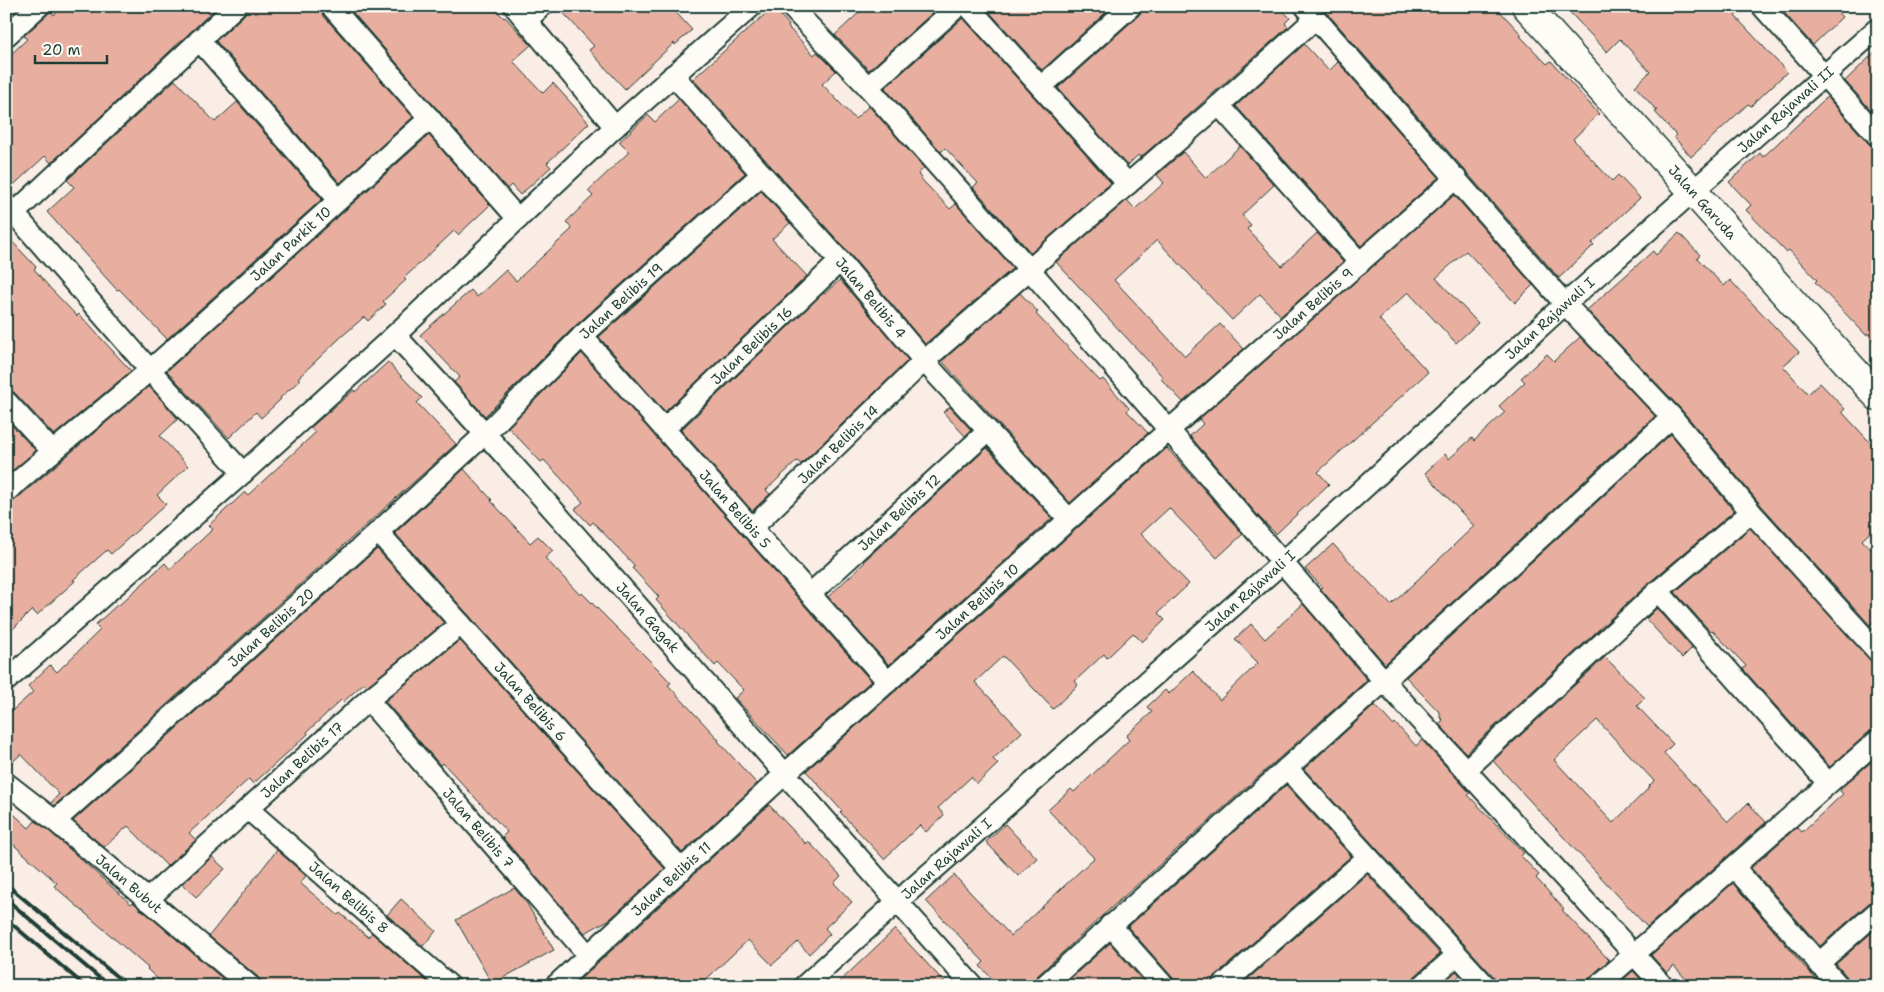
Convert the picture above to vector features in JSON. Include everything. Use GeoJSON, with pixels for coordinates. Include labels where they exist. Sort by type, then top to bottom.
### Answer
{"type":"FeatureCollection","features":[{"type":"Feature","properties":{"kind":"street"},"geometry":{"type":"LineString","coordinates":[[6,36],[39,6]]}},
{"type":"Feature","properties":{"kind":"street"},"geometry":{"type":"LineString","coordinates":[[236,6],[9,213],[243,473]]}},
{"type":"Feature","properties":{"kind":"street"},"geometry":{"type":"LineString","coordinates":[[331,6],[518,219]]}},
{"type":"Feature","properties":{"kind":"street"},"geometry":{"type":"LineString","coordinates":[[542,6],[520,13],[615,127]]}},
{"type":"Feature","properties":{"kind":"street"},"geometry":{"type":"LineString","coordinates":[[6,681],[243,473],[395,335],[615,127],[752,6]]}},
{"type":"Feature","properties":{"kind":"street"},"geometry":{"type":"LineString","coordinates":[[790,6],[868,87],[1030,270],[1384,681],[1467,769],[1663,986]]}},
{"type":"Feature","properties":{"kind":"street"},"geometry":{"type":"LineString","coordinates":[[868,87],[958,6]]}},
{"type":"Feature","properties":{"kind":"street"},"geometry":{"type":"LineString","coordinates":[[968,6],[1128,184]]}},
{"type":"Feature","properties":{"kind":"street"},"geometry":{"type":"LineString","coordinates":[[1041,87],[1132,6]]}},
{"type":"Feature","properties":{"kind":"street","name":"Jalan Garuda"},"geometry":{"type":"LineString","coordinates":[[1526,6],[1878,397]]}},
{"type":"Feature","properties":{"kind":"street"},"geometry":{"type":"LineString","coordinates":[[1762,6],[1878,136]]}},
{"type":"Feature","properties":{"kind":"street"},"geometry":{"type":"LineString","coordinates":[[1311,12],[1565,304],[1672,417],[1751,512],[1878,652]]}},
{"type":"Feature","properties":{"kind":"street","name":"Jalan Belibis 14"},"geometry":{"type":"LineString","coordinates":[[752,528],[924,361],[1218,106],[1311,12]]}},
{"type":"Feature","properties":{"kind":"street","name":"Jalan Rajawali II"},"geometry":{"type":"LineString","coordinates":[[1694,192],[1878,28]]}},
{"type":"Feature","properties":{"kind":"street"},"geometry":{"type":"LineString","coordinates":[[198,40],[338,199]]}},
{"type":"Feature","properties":{"kind":"street","name":"Jalan Belibis 4"},"geometry":{"type":"LineString","coordinates":[[673,75],[840,261],[924,361],[1069,519]]}},
{"type":"Feature","properties":{"kind":"street"},"geometry":{"type":"LineString","coordinates":[[1218,106],[1360,263]]}},
{"type":"Feature","properties":{"kind":"street","name":"Jalan Parkit 10"},"geometry":{"type":"LineString","coordinates":[[6,492],[52,451],[150,370],[430,118]]}},
{"type":"Feature","properties":{"kind":"street","name":"Jalan Belibis 19"},"geometry":{"type":"LineString","coordinates":[[486,433],[582,336],[762,174]]}},
{"type":"Feature","properties":{"kind":"street","name":"Jalan Belibis 9"},"geometry":{"type":"LineString","coordinates":[[1169,430],[1456,178]]}},
{"type":"Feature","properties":{"kind":"street","name":"Jalan Rajawali I"},"geometry":{"type":"LineString","coordinates":[[804,986],[1283,562],[1565,304],[1694,192]]}},
{"type":"Feature","properties":{"kind":"street","name":"Jalan Belibis 16"},"geometry":{"type":"LineString","coordinates":[[664,429],[840,261]]}},
{"type":"Feature","properties":{"kind":"street","name":"Jalan Gagak"},"geometry":{"type":"LineString","coordinates":[[395,335],[486,433],[786,773],[897,902],[973,986]]}},
{"type":"Feature","properties":{"kind":"street","name":"Jalan Belibis 5"},"geometry":{"type":"LineString","coordinates":[[582,336],[888,682]]}},
{"type":"Feature","properties":{"kind":"street"},"geometry":{"type":"LineString","coordinates":[[6,401],[52,451]]}},
{"type":"Feature","properties":{"kind":"street"},"geometry":{"type":"LineString","coordinates":[[1044,986],[1384,681],[1672,417]]}},
{"type":"Feature","properties":{"kind":"street","name":"Jalan Belibis 10"},"geometry":{"type":"LineString","coordinates":[[786,773],[1169,430]]}},
{"type":"Feature","properties":{"kind":"street","name":"Jalan Belibis 12"},"geometry":{"type":"LineString","coordinates":[[810,594],[988,431]]}},
{"type":"Feature","properties":{"kind":"street","name":"Jalan Belibis 20"},"geometry":{"type":"LineString","coordinates":[[55,821],[486,433]]}},
{"type":"Feature","properties":{"kind":"street"},"geometry":{"type":"LineString","coordinates":[[1467,769],[1658,592],[1751,512]]}},
{"type":"Feature","properties":{"kind":"street","name":"Jalan Belibis 6"},"geometry":{"type":"LineString","coordinates":[[378,532],[682,870]]}},
{"type":"Feature","properties":{"kind":"street"},"geometry":{"type":"LineString","coordinates":[[1658,592],[1828,783]]}},
{"type":"Feature","properties":{"kind":"street","name":"Jalan Belibis 17"},"geometry":{"type":"LineString","coordinates":[[147,900],[368,700],[461,624]]}},
{"type":"Feature","properties":{"kind":"street","name":"Jalan Belibis 7"},"geometry":{"type":"LineString","coordinates":[[368,700],[588,954]]}},
{"type":"Feature","properties":{"kind":"street"},"geometry":{"type":"LineString","coordinates":[[1598,986],[1878,740]]}},
{"type":"Feature","properties":{"kind":"street"},"geometry":{"type":"LineString","coordinates":[[1287,768],[1486,986]]}},
{"type":"Feature","properties":{"kind":"street","name":"Jalan Belibis 11"},"geometry":{"type":"LineString","coordinates":[[555,986],[786,773]]}},
{"type":"Feature","properties":{"kind":"street","name":"Jalan Bubut"},"geometry":{"type":"LineString","coordinates":[[6,783],[55,821],[250,986]]}},
{"type":"Feature","properties":{"kind":"street","name":"Jalan Belibis 8"},"geometry":{"type":"LineString","coordinates":[[248,809],[450,986]]}},
{"type":"Feature","properties":{"kind":"street"},"geometry":{"type":"LineString","coordinates":[[1222,986],[1368,857]]}},
{"type":"Feature","properties":{"kind":"street"},"geometry":{"type":"LineString","coordinates":[[1734,867],[1838,986]]}},
{"type":"Feature","properties":{"kind":"street"},"geometry":{"type":"LineString","coordinates":[[1818,964],[1878,911]]}},
{"type":"Feature","properties":{"kind":"street"},"geometry":{"type":"LineString","coordinates":[[1110,925],[1164,986]]}},
{"type":"Feature","properties":{"kind":"street"},"geometry":{"type":"LineString","coordinates":[[1422,986],[1457,955]]}},
{"type":"Feature","properties":{"kind":"building"},"geometry":{"type":"Polygon","coordinates":[[[63,6],[218,6],[51,163],[45,156],[6,192],[6,59],[27,39],[24,36],[51,11],[54,15],[63,6]]]}},
{"type":"Feature","properties":{"kind":"building"},"geometry":{"type":"Polygon","coordinates":[[[248,6],[319,6],[322,14],[413,117],[340,183],[216,41],[244,15],[248,6]]]}},
{"type":"Feature","properties":{"kind":"building"},"geometry":{"type":"Polygon","coordinates":[[[347,6],[492,6],[531,45],[513,61],[543,93],[553,83],[589,123],[547,163],[551,167],[520,195],[511,185],[507,189],[347,6]]]}},
{"type":"Feature","properties":{"kind":"building"},"geometry":{"type":"Polygon","coordinates":[[[557,6],[670,6],[692,30],[675,45],[674,43],[625,89],[589,50],[594,46],[557,6]]]}},
{"type":"Feature","properties":{"kind":"building"},"geometry":{"type":"Polygon","coordinates":[[[866,6],[940,6],[869,70],[835,35],[866,6]]]}},
{"type":"Feature","properties":{"kind":"building"},"geometry":{"type":"Polygon","coordinates":[[[984,6],[1113,6],[1042,70],[984,6]]]}},
{"type":"Feature","properties":{"kind":"building"},"geometry":{"type":"Polygon","coordinates":[[[1143,6],[1279,6],[1290,18],[1285,23],[1288,27],[1140,158],[1138,155],[1127,166],[1058,88],[1139,15],[1143,6]]]}},
{"type":"Feature","properties":{"kind":"building"},"geometry":{"type":"Polygon","coordinates":[[[1321,6],[1495,6],[1522,35],[1520,36],[1547,64],[1551,61],[1599,114],[1573,139],[1612,181],[1618,175],[1640,198],[1592,243],[1594,245],[1559,278],[1321,6]]]}},
{"type":"Feature","properties":{"kind":"building"},"geometry":{"type":"Polygon","coordinates":[[[1564,6],[1745,6],[1735,16],[1787,72],[1751,106],[1748,104],[1691,157],[1674,137],[1676,135],[1635,86],[1650,72],[1620,39],[1607,52],[1564,6]]]}},
{"type":"Feature","properties":{"kind":"building"},"geometry":{"type":"Polygon","coordinates":[[[1778,6],[1832,6],[1842,17],[1813,45],[1778,6]]]}},
{"type":"Feature","properties":{"kind":"building"},"geometry":{"type":"Polygon","coordinates":[[[773,7],[789,25],[788,27],[814,55],[817,52],[836,71],[822,84],[855,119],[869,106],[924,168],[918,174],[923,181],[950,209],[956,204],[1013,268],[925,344],[849,253],[693,79],[773,7]]]}},
{"type":"Feature","properties":{"kind":"building"},"geometry":{"type":"Polygon","coordinates":[[[963,18],[1111,183],[1031,253],[973,187],[978,183],[945,148],[941,152],[885,88],[963,18]]]}},
{"type":"Feature","properties":{"kind":"building"},"geometry":{"type":"Polygon","coordinates":[[[1304,44],[1329,71],[1338,62],[1439,177],[1361,246],[1236,106],[1304,44]]]}},
{"type":"Feature","properties":{"kind":"building"},"geometry":{"type":"Polygon","coordinates":[[[1878,49],[1878,118],[1845,81],[1878,49]]]}},
{"type":"Feature","properties":{"kind":"building"},"geometry":{"type":"Polygon","coordinates":[[[175,80],[215,122],[237,102],[322,199],[167,339],[119,289],[117,290],[47,212],[74,187],[67,180],[175,80]]]}},
{"type":"Feature","properties":{"kind":"building"},"geometry":{"type":"Polygon","coordinates":[[[1827,97],[1869,144],[1878,148],[1878,345],[1815,282],[1817,280],[1789,250],[1786,252],[1746,210],[1751,205],[1729,182],[1760,153],[1763,157],[1827,97]]]}},
{"type":"Feature","properties":{"kind":"building"},"geometry":{"type":"Polygon","coordinates":[[[679,99],[745,173],[574,327],[485,416],[454,382],[460,377],[420,335],[471,290],[477,297],[506,270],[516,281],[572,229],[566,222],[593,196],[588,191],[629,152],[619,142],[648,115],[655,122],[679,99]]]}},
{"type":"Feature","properties":{"kind":"building"},"geometry":{"type":"Polygon","coordinates":[[[429,135],[490,205],[458,235],[454,231],[404,278],[406,280],[383,301],[386,304],[368,321],[364,317],[340,338],[298,378],[300,380],[261,418],[256,412],[229,438],[167,371],[429,135]]]}},
{"type":"Feature","properties":{"kind":"building"},"geometry":{"type":"Polygon","coordinates":[[[1240,146],[1274,185],[1242,215],[1251,225],[1247,229],[1282,266],[1317,233],[1343,262],[1281,316],[1260,294],[1232,320],[1157,240],[1114,280],[1185,356],[1220,324],[1244,349],[1183,402],[1161,379],[1163,377],[1056,262],[1127,200],[1135,209],[1164,183],[1157,175],[1183,152],[1206,178],[1240,146]]]}},
{"type":"Feature","properties":{"kind":"building"},"geometry":{"type":"Polygon","coordinates":[[[761,191],[790,223],[772,239],[807,276],[665,412],[599,337],[761,191]]]}},
{"type":"Feature","properties":{"kind":"building"},"geometry":{"type":"Polygon","coordinates":[[[1454,195],[1533,285],[1515,303],[1466,251],[1436,278],[1478,323],[1456,343],[1408,292],[1379,319],[1428,372],[1318,472],[1329,484],[1276,534],[1190,436],[1203,424],[1199,419],[1454,195]]]}},
{"type":"Feature","properties":{"kind":"building"},"geometry":{"type":"Polygon","coordinates":[[[1679,233],[1700,255],[1697,258],[1724,286],[1730,280],[1799,352],[1783,366],[1808,394],[1820,383],[1845,409],[1842,412],[1878,451],[1878,525],[1862,540],[1878,557],[1878,618],[1870,625],[1760,504],[1681,409],[1587,310],[1653,251],[1656,255],[1679,233]]]}},
{"type":"Feature","properties":{"kind":"building"},"geometry":{"type":"Polygon","coordinates":[[[6,235],[36,267],[34,269],[50,288],[77,316],[79,314],[131,371],[54,435],[15,393],[6,389],[6,235]]]}},
{"type":"Feature","properties":{"kind":"building"},"geometry":{"type":"Polygon","coordinates":[[[840,280],[908,360],[801,464],[797,461],[766,490],[770,494],[752,511],[681,430],[823,293],[840,280]]]}},
{"type":"Feature","properties":{"kind":"building"},"geometry":{"type":"Polygon","coordinates":[[[1020,293],[1038,312],[1036,314],[1100,381],[1103,379],[1129,408],[1127,411],[1148,433],[1070,503],[942,361],[1020,293]]]}},
{"type":"Feature","properties":{"kind":"building"},"geometry":{"type":"Polygon","coordinates":[[[1580,337],[1655,416],[1385,664],[1305,569],[1333,544],[1391,605],[1474,526],[1425,473],[1445,454],[1449,459],[1472,438],[1474,441],[1505,412],[1499,406],[1525,382],[1521,378],[1547,354],[1554,361],[1580,337]]]}},
{"type":"Feature","properties":{"kind":"building"},"geometry":{"type":"Polygon","coordinates":[[[582,353],[871,681],[788,755],[735,698],[744,690],[718,663],[715,666],[656,600],[659,597],[632,568],[635,566],[593,522],[590,525],[575,509],[583,502],[544,460],[541,462],[508,427],[582,353]]]}},
{"type":"Feature","properties":{"kind":"building"},"geometry":{"type":"Polygon","coordinates":[[[388,362],[422,398],[417,403],[456,444],[54,806],[51,803],[59,794],[21,754],[6,768],[6,716],[33,692],[28,686],[50,665],[57,672],[100,630],[95,625],[165,563],[170,569],[213,529],[209,525],[245,492],[248,495],[315,433],[310,428],[354,390],[355,392],[388,362]]]}},
{"type":"Feature","properties":{"kind":"building"},"geometry":{"type":"Polygon","coordinates":[[[149,386],[178,419],[160,436],[188,466],[157,495],[166,504],[111,554],[107,550],[37,615],[32,610],[6,636],[6,504],[14,501],[149,386]]]}},
{"type":"Feature","properties":{"kind":"building"},"geometry":{"type":"Polygon","coordinates":[[[950,407],[971,430],[965,436],[943,412],[950,407]]]}},
{"type":"Feature","properties":{"kind":"building"},"geometry":{"type":"Polygon","coordinates":[[[6,419],[36,451],[6,476],[6,419]]]}},
{"type":"Feature","properties":{"kind":"building"},"geometry":{"type":"Polygon","coordinates":[[[1671,434],[1734,511],[1650,582],[1466,753],[1439,724],[1443,720],[1439,716],[1441,714],[1406,677],[1671,434]]]}},
{"type":"Feature","properties":{"kind":"building"},"geometry":{"type":"Polygon","coordinates":[[[987,448],[1052,518],[889,665],[828,597],[864,561],[987,448]]]}},
{"type":"Feature","properties":{"kind":"building"},"geometry":{"type":"Polygon","coordinates":[[[1167,448],[1243,534],[1217,558],[1169,508],[1141,534],[1189,584],[1158,613],[1165,620],[1142,642],[1133,633],[1107,658],[1104,654],[1075,681],[1078,685],[1053,709],[1003,656],[975,682],[1022,732],[993,759],[998,764],[977,784],[971,777],[938,808],[944,815],[926,832],[920,825],[884,859],[840,812],[842,811],[806,771],[1167,448]]]}},
{"type":"Feature","properties":{"kind":"building"},"geometry":{"type":"Polygon","coordinates":[[[464,469],[530,543],[538,536],[553,551],[545,558],[580,595],[582,593],[658,669],[671,683],[668,685],[757,784],[682,853],[395,533],[464,469]]]}},
{"type":"Feature","properties":{"kind":"building"},"geometry":{"type":"Polygon","coordinates":[[[1750,528],[1878,667],[1878,728],[1870,731],[1830,767],[1743,669],[1746,666],[1712,630],[1710,631],[1675,592],[1750,528]]]}},
{"type":"Feature","properties":{"kind":"building"},"geometry":{"type":"Polygon","coordinates":[[[377,549],[444,623],[367,686],[364,683],[343,702],[341,700],[307,732],[308,734],[253,784],[249,779],[189,833],[196,840],[167,866],[128,826],[104,847],[73,821],[377,549]]]}},
{"type":"Feature","properties":{"kind":"building"},"geometry":{"type":"Polygon","coordinates":[[[1303,604],[1367,680],[1102,916],[1036,977],[1032,986],[999,986],[980,966],[984,962],[926,901],[954,875],[1011,936],[1094,858],[1048,810],[1071,789],[1074,792],[1129,740],[1126,736],[1152,712],[1147,707],[1165,690],[1169,694],[1193,671],[1220,700],[1258,663],[1235,639],[1251,624],[1265,639],[1303,604]]]}},
{"type":"Feature","properties":{"kind":"building"},"geometry":{"type":"Polygon","coordinates":[[[1657,608],[1692,648],[1682,658],[1646,619],[1657,608]]]}},
{"type":"Feature","properties":{"kind":"building"},"geometry":{"type":"Polygon","coordinates":[[[460,640],[665,869],[610,919],[585,933],[502,837],[507,832],[443,763],[440,765],[385,701],[460,640]]]}},
{"type":"Feature","properties":{"kind":"building"},"geometry":{"type":"Polygon","coordinates":[[[1605,657],[1645,698],[1637,706],[1673,744],[1664,753],[1728,822],[1748,803],[1766,822],[1647,927],[1493,761],[1605,657]],[[1597,720],[1554,760],[1613,823],[1654,781],[1597,720]]]}},
{"type":"Feature","properties":{"kind":"building"},"geometry":{"type":"Polygon","coordinates":[[[1375,705],[1416,746],[1422,740],[1470,793],[1468,795],[1524,853],[1521,856],[1539,875],[1536,878],[1564,909],[1562,910],[1609,960],[1590,977],[1586,986],[1498,986],[1495,978],[1304,769],[1375,705]]]}},
{"type":"Feature","properties":{"kind":"building"},"geometry":{"type":"Polygon","coordinates":[[[1878,756],[1878,899],[1870,902],[1820,946],[1751,868],[1797,827],[1802,832],[1843,794],[1840,791],[1843,786],[1878,756]]]}},
{"type":"Feature","properties":{"kind":"building"},"geometry":{"type":"Polygon","coordinates":[[[1286,785],[1351,856],[1214,977],[1210,986],[1176,986],[1173,978],[1128,927],[1286,785]]]}},
{"type":"Feature","properties":{"kind":"building"},"geometry":{"type":"Polygon","coordinates":[[[769,805],[806,844],[808,841],[841,876],[834,883],[852,902],[825,928],[830,934],[809,954],[798,942],[772,965],[748,940],[699,986],[573,986],[769,805]]]}},
{"type":"Feature","properties":{"kind":"building"},"geometry":{"type":"Polygon","coordinates":[[[6,807],[29,828],[35,821],[48,830],[131,904],[133,902],[231,986],[165,986],[148,968],[54,886],[57,883],[6,838],[6,807]]]}},
{"type":"Feature","properties":{"kind":"building"},"geometry":{"type":"Polygon","coordinates":[[[1005,824],[1037,858],[1018,876],[986,842],[1005,824]]]}},
{"type":"Feature","properties":{"kind":"building"},"geometry":{"type":"Polygon","coordinates":[[[277,850],[306,876],[300,883],[368,937],[372,933],[432,986],[262,986],[258,977],[209,936],[277,850]]]}},
{"type":"Feature","properties":{"kind":"building"},"geometry":{"type":"Polygon","coordinates":[[[212,857],[225,869],[196,897],[182,884],[212,857]]]}},
{"type":"Feature","properties":{"kind":"building"},"geometry":{"type":"Polygon","coordinates":[[[1367,874],[1440,954],[1414,977],[1410,986],[1240,986],[1367,874]]]}},
{"type":"Feature","properties":{"kind":"building"},"geometry":{"type":"Polygon","coordinates":[[[1733,883],[1823,986],[1692,986],[1674,966],[1667,973],[1651,955],[1733,883]]]}},
{"type":"Feature","properties":{"kind":"building"},"geometry":{"type":"Polygon","coordinates":[[[514,888],[526,902],[554,950],[492,984],[456,920],[514,888]]]}},
{"type":"Feature","properties":{"kind":"building"},"geometry":{"type":"Polygon","coordinates":[[[401,899],[436,931],[423,946],[387,915],[401,899]]]}},
{"type":"Feature","properties":{"kind":"building"},"geometry":{"type":"Polygon","coordinates":[[[1878,927],[1878,986],[1851,986],[1848,978],[1836,964],[1878,927]]]}},
{"type":"Feature","properties":{"kind":"building"},"geometry":{"type":"Polygon","coordinates":[[[895,929],[948,986],[835,986],[895,929]]]}},
{"type":"Feature","properties":{"kind":"building"},"geometry":{"type":"Polygon","coordinates":[[[1110,943],[1147,986],[1062,986],[1110,943]]]}},
{"type":"Feature","properties":{"kind":"building"},"geometry":{"type":"Polygon","coordinates":[[[1456,971],[1460,975],[1448,986],[1440,986],[1456,971]]]}},
{"type":"Feature","properties":{"kind":"building"},"geometry":{"type":"Polygon","coordinates":[[[1633,971],[1647,986],[1616,986],[1633,971]]]}},
{"type":"Feature","properties":{"kind":"railway"},"geometry":{"type":"LineString","coordinates":[[6,884],[128,986]]}},
{"type":"Feature","properties":{"kind":"railway"},"geometry":{"type":"LineString","coordinates":[[6,899],[109,986]]}},
{"type":"Feature","properties":{"kind":"railway"},"geometry":{"type":"LineString","coordinates":[[6,919],[85,986]]}}]}
